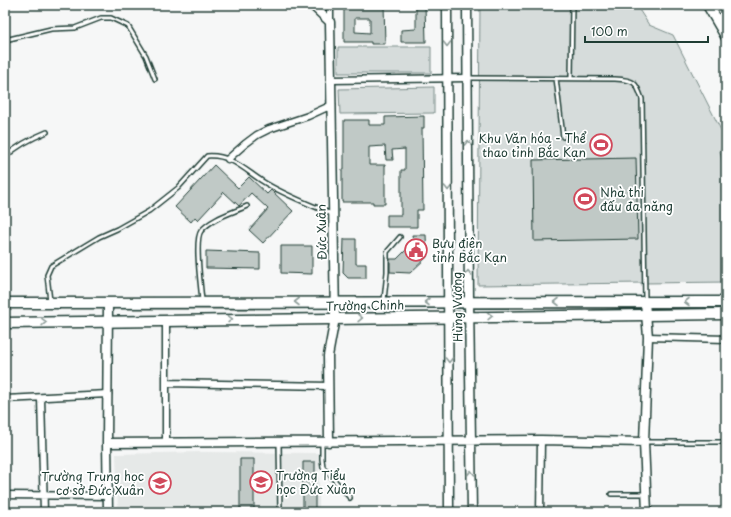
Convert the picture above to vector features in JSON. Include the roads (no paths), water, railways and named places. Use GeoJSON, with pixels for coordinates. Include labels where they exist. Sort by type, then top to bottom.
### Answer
{"type":"FeatureCollection","features":[{"type":"Feature","properties":{"kind":"main road"},"geometry":{"type":"LineString","coordinates":[[708,5],[726,36]]}},
{"type":"Feature","properties":{"kind":"main road"},"geometry":{"type":"LineString","coordinates":[[721,5],[726,14]]}},
{"type":"Feature","properties":{"kind":"main road"},"geometry":{"type":"LineString","coordinates":[[202,302],[202,320]]}},
{"type":"Feature","properties":{"kind":"main road","name":"Trường Chinh"},"geometry":{"type":"LineString","coordinates":[[5,303],[726,302]]}},
{"type":"Feature","properties":{"kind":"main road","name":"Trường Chinh"},"geometry":{"type":"LineString","coordinates":[[5,323],[726,314]]}},
{"type":"Feature","properties":{"kind":"street"},"geometry":{"type":"LineString","coordinates":[[312,5],[330,22]]}},
{"type":"Feature","properties":{"kind":"street","name":"Đức Xuân"},"geometry":{"type":"LineString","coordinates":[[325,442],[328,356],[335,318],[330,5]]}},
{"type":"Feature","properties":{"kind":"street","name":"Hùng Vương"},"geometry":{"type":"LineString","coordinates":[[447,5],[449,512]]}},
{"type":"Feature","properties":{"kind":"street","name":"Hùng Vương"},"geometry":{"type":"LineString","coordinates":[[467,5],[472,512]]}},
{"type":"Feature","properties":{"kind":"street"},"geometry":{"type":"LineString","coordinates":[[331,80],[467,78]]}},
{"type":"Feature","properties":{"kind":"street"},"geometry":{"type":"LineString","coordinates":[[228,159],[257,135],[269,129],[308,116],[332,105]]}},
{"type":"Feature","properties":{"kind":"street"},"geometry":{"type":"LineString","coordinates":[[645,302],[648,337],[644,442],[647,512]]}},
{"type":"Feature","properties":{"kind":"street"},"geometry":{"type":"LineString","coordinates":[[108,303],[108,512]]}},
{"type":"Feature","properties":{"kind":"street"},"geometry":{"type":"LineString","coordinates":[[166,320],[166,442]]}},
{"type":"Feature","properties":{"kind":"street"},"geometry":{"type":"LineString","coordinates":[[648,337],[726,339]]}},
{"type":"Feature","properties":{"kind":"street"},"geometry":{"type":"LineString","coordinates":[[166,383],[328,386]]}},
{"type":"Feature","properties":{"kind":"street"},"geometry":{"type":"LineString","coordinates":[[5,399],[108,394]]}},
{"type":"Feature","properties":{"kind":"street"},"geometry":{"type":"LineString","coordinates":[[41,398],[44,512]]}},
{"type":"Feature","properties":{"kind":"street"},"geometry":{"type":"LineString","coordinates":[[107,443],[541,440],[644,442]]}},
{"type":"Feature","properties":{"kind":"street"},"geometry":{"type":"LineString","coordinates":[[540,512],[541,440]]}},
{"type":"Feature","properties":{"kind":"street"},"geometry":{"type":"LineString","coordinates":[[5,495],[108,496]]}},
{"type":"Feature","properties":{"kind":"lane"},"geometry":{"type":"LineString","coordinates":[[571,78],[572,5]]}},
{"type":"Feature","properties":{"kind":"lane"},"geometry":{"type":"LineString","coordinates":[[5,40],[51,30],[75,28],[101,18],[111,18],[128,26],[146,56],[155,79]]}},
{"type":"Feature","properties":{"kind":"lane"},"geometry":{"type":"LineString","coordinates":[[467,78],[571,78],[630,80],[637,85],[642,99],[645,302]]}},
{"type":"Feature","properties":{"kind":"lane"},"geometry":{"type":"LineString","coordinates":[[556,78],[563,138]]}},
{"type":"Feature","properties":{"kind":"lane"},"geometry":{"type":"LineString","coordinates":[[5,157],[10,152],[32,138],[47,132]]}},
{"type":"Feature","properties":{"kind":"lane"},"geometry":{"type":"LineString","coordinates":[[50,303],[47,275],[51,266],[99,237],[117,229],[149,211],[178,188],[208,156],[215,155],[228,159],[244,167],[262,181],[333,215]]}},
{"type":"Feature","properties":{"kind":"lane"},"geometry":{"type":"LineString","coordinates":[[202,302],[197,242],[200,232],[212,222],[247,206]]}},
{"type":"Feature","properties":{"kind":"lane"},"geometry":{"type":"LineString","coordinates":[[384,302],[387,252],[400,236]]}},
{"type":"Feature","properties":{"kind":"lane"},"geometry":{"type":"LineString","coordinates":[[279,442],[280,512]]}},
{"type":"Feature","properties":{"kind":"lane"},"geometry":{"type":"LineString","coordinates":[[325,442],[323,467],[350,498]]}},
{"type":"Feature","properties":{"kind":"lane"},"geometry":{"type":"LineString","coordinates":[[644,442],[726,442]]}},
{"type":"Feature","properties":{"kind":"lane"},"geometry":{"type":"LineString","coordinates":[[611,494],[647,494]]}},
{"type":"Feature","properties":{"kind":"place","name":"Khu Văn hóa - Thể thao tỉnh Bắc Kạn"},"geometry":{"type":"Point","coordinates":[601,145]}},
{"type":"Feature","properties":{"kind":"place","name":"Nhà thi đấu đa năng"},"geometry":{"type":"Point","coordinates":[585,199]}},
{"type":"Feature","properties":{"kind":"place","name":"Bưu điện tỉnh Bắc Kạn"},"geometry":{"type":"Point","coordinates":[416,250]}},
{"type":"Feature","properties":{"kind":"place","name":"Trường Tiểu học Đức Xuân"},"geometry":{"type":"Point","coordinates":[261,482]}},
{"type":"Feature","properties":{"kind":"place","name":"Trường Trung học cơ sở Đức Xuân"},"geometry":{"type":"Point","coordinates":[160,483]}}]}
